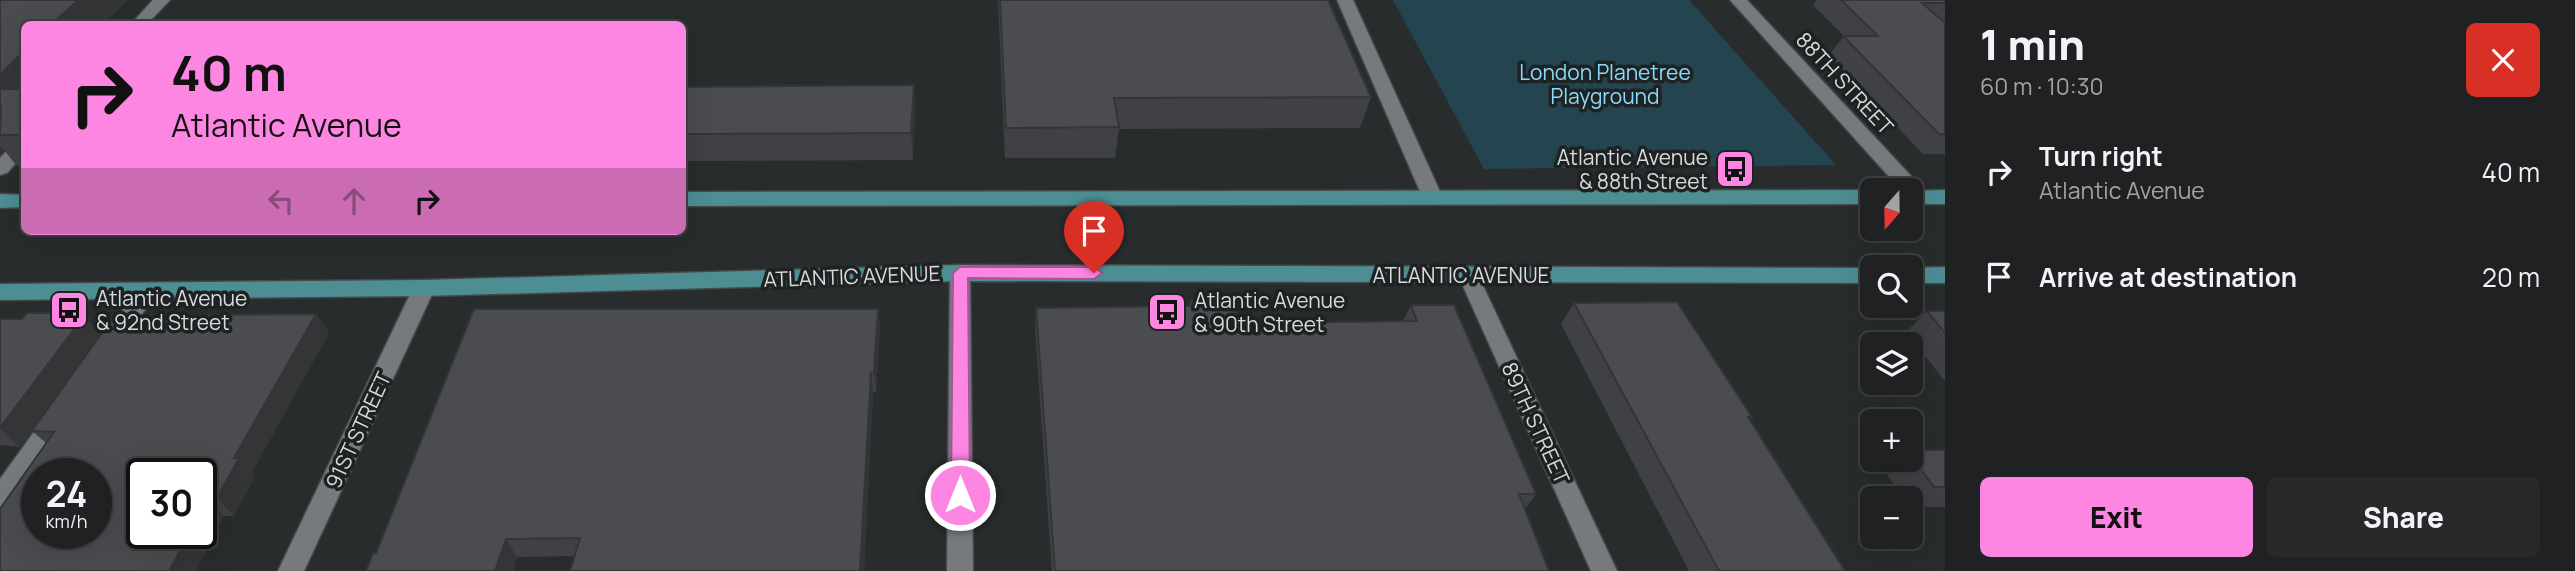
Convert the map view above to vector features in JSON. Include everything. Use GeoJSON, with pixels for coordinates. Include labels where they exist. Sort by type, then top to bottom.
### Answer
{"type":"FeatureCollection","features":[{"type":"Feature","properties":{"kind":"main road"},"geometry":{"type":"LineString","coordinates":[[686,199],[1860,197]]}},
{"type":"Feature","properties":{"kind":"main road"},"geometry":{"type":"LineString","coordinates":[[1923,197],[1945,197]]}},
{"type":"Feature","properties":{"kind":"main road"},"geometry":{"type":"LineString","coordinates":[[0,201],[21,201]]}},
{"type":"Feature","properties":{"kind":"main road","name":"ATLANTIC AVENUE"},"geometry":{"type":"LineString","coordinates":[[0,292],[424,288],[960,273],[1860,275]]}},
{"type":"Feature","properties":{"kind":"main road"},"geometry":{"type":"LineString","coordinates":[[1923,275],[1945,275]]}},
{"type":"Feature","properties":{"kind":"street"},"geometry":{"type":"LineString","coordinates":[[142,21],[162,0]]}},
{"type":"Feature","properties":{"kind":"street"},"geometry":{"type":"LineString","coordinates":[[1345,0],[1432,196]]}},
{"type":"Feature","properties":{"kind":"street","name":"88TH STREET"},"geometry":{"type":"LineString","coordinates":[[1738,0],[1898,178]]}},
{"type":"Feature","properties":{"kind":"street"},"geometry":{"type":"LineString","coordinates":[[0,169],[21,146]]}},
{"type":"Feature","properties":{"kind":"street"},"geometry":{"type":"LineString","coordinates":[[960,273],[960,571]]}},
{"type":"Feature","properties":{"kind":"street","name":"89TH STREET"},"geometry":{"type":"LineString","coordinates":[[1468,275],[1604,571]]}},
{"type":"Feature","properties":{"kind":"street","name":"91ST STREET"},"geometry":{"type":"LineString","coordinates":[[291,571],[424,288]]}},
{"type":"Feature","properties":{"kind":"street"},"geometry":{"type":"LineString","coordinates":[[99,358],[147,291]]}},
{"type":"Feature","properties":{"kind":"street"},"geometry":{"type":"LineString","coordinates":[[0,499],[69,402]]}},
{"type":"Feature","properties":{"kind":"green space","name":"London Planetree Playground"},"geometry":{"type":"Polygon","coordinates":[[[1393,0],[1689,0],[1836,165],[1484,169],[1393,0]]]}},
{"type":"Feature","properties":{"kind":"building"},"geometry":{"type":"Polygon","coordinates":[[[0,0],[78,0],[55,21],[21,21],[21,54],[0,75],[0,0]]]}},
{"type":"Feature","properties":{"kind":"building"},"geometry":{"type":"Polygon","coordinates":[[[1000,0],[1328,0],[1371,97],[1114,98],[1119,127],[1006,128],[1000,0]]]}},
{"type":"Feature","properties":{"kind":"building"},"geometry":{"type":"Polygon","coordinates":[[[1841,0],[1945,0],[1945,3],[1922,3],[1945,23],[1945,134],[1939,134],[1843,36],[1878,36],[1841,0]]]}},
{"type":"Feature","properties":{"kind":"building"},"geometry":{"type":"Polygon","coordinates":[[[914,85],[911,133],[686,134],[686,87],[914,85]]]}},
{"type":"Feature","properties":{"kind":"building"},"geometry":{"type":"Polygon","coordinates":[[[0,89],[21,89],[21,135],[0,135],[0,89]]]}},
{"type":"Feature","properties":{"kind":"building"},"geometry":{"type":"Polygon","coordinates":[[[1190,301],[1233,301],[1238,323],[1417,321],[1411,305],[1454,305],[1536,494],[1519,494],[1549,571],[1055,571],[1036,308],[1191,306],[1190,301]]]}},
{"type":"Feature","properties":{"kind":"building"},"geometry":{"type":"Polygon","coordinates":[[[1677,302],[1752,417],[1748,417],[1845,571],[1719,571],[1574,303],[1677,302]]]}},
{"type":"Feature","properties":{"kind":"building"},"geometry":{"type":"Polygon","coordinates":[[[474,309],[878,309],[874,373],[871,373],[860,571],[570,571],[580,538],[506,539],[495,571],[366,571],[373,553],[376,553],[474,309]]]}},
{"type":"Feature","properties":{"kind":"building"},"geometry":{"type":"Polygon","coordinates":[[[1927,311],[1945,311],[1945,333],[1927,311]]]}},
{"type":"Feature","properties":{"kind":"building"},"geometry":{"type":"Polygon","coordinates":[[[27,313],[75,313],[72,316],[84,316],[0,428],[0,319],[22,319],[27,313]]]}},
{"type":"Feature","properties":{"kind":"building"},"geometry":{"type":"Polygon","coordinates":[[[316,314],[234,458],[239,458],[217,498],[217,458],[126,458],[126,549],[181,549],[169,571],[0,571],[0,509],[21,479],[21,549],[112,549],[112,458],[36,458],[54,432],[32,431],[114,316],[316,314]]]}},
{"type":"Feature","properties":{"kind":"building"},"geometry":{"type":"Polygon","coordinates":[[[1923,450],[1945,450],[1945,487],[1934,487],[1923,472],[1923,450]]]}},
{"type":"Feature","properties":{"kind":"place","name":"Atlantic Avenue & 88th Street"},"geometry":{"type":"Point","coordinates":[1735,169]}},
{"type":"Feature","properties":{"kind":"place","name":"Atlantic Avenue & 92nd Street"},"geometry":{"type":"Point","coordinates":[69,310]}},
{"type":"Feature","properties":{"kind":"place","name":"Atlantic Avenue & 90th Street"},"geometry":{"type":"Point","coordinates":[1167,312]}},
{"type":"Feature","properties":{"kind":"route"},"geometry":{"type":"LineString","coordinates":[[960,495],[960,273],[1094,273]]}}]}
